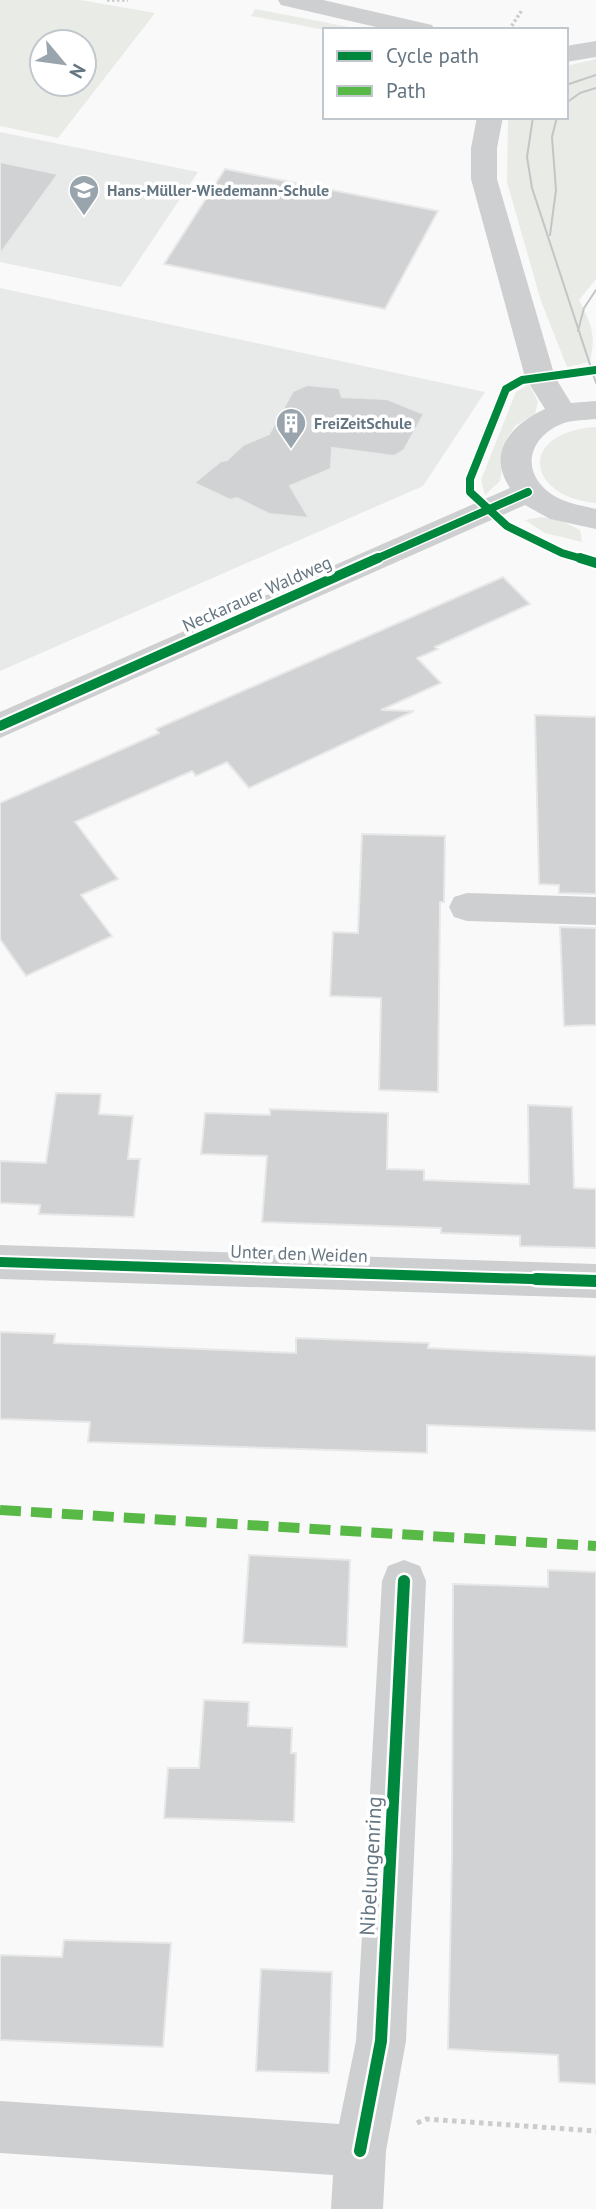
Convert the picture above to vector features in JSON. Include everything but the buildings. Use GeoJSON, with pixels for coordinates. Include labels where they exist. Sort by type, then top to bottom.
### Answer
{"type":"FeatureCollection","features":[{"type":"Feature","properties":{"kind":"street"},"geometry":{"type":"LineString","coordinates":[[290,0],[414,28]]}},
{"type":"Feature","properties":{"kind":"street"},"geometry":{"type":"LineString","coordinates":[[568,42],[596,48]]}},
{"type":"Feature","properties":{"kind":"street"},"geometry":{"type":"LineString","coordinates":[[568,54],[596,48]]}},
{"type":"Feature","properties":{"kind":"street"},"geometry":{"type":"LineString","coordinates":[[490,119],[484,148],[484,179],[540,377],[562,413]]}},
{"type":"Feature","properties":{"kind":"street"},"geometry":{"type":"LineString","coordinates":[[594,522],[554,509],[528,492],[519,480],[514,466],[514,453],[520,440],[530,429],[562,413],[596,410]]}},
{"type":"Feature","properties":{"kind":"street","name":"Neckarauer Waldweg"},"geometry":{"type":"LineString","coordinates":[[0,726],[528,492]]}},
{"type":"Feature","properties":{"kind":"street"},"geometry":{"type":"LineString","coordinates":[[467,908],[596,911]]}},
{"type":"Feature","properties":{"kind":"street","name":"Unter den Weiden"},"geometry":{"type":"LineString","coordinates":[[0,1262],[596,1281]]}},
{"type":"Feature","properties":{"kind":"street","name":"Nibelungenring"},"geometry":{"type":"LineString","coordinates":[[357,2209],[359,2151],[381,2041],[404,1581]]}},
{"type":"Feature","properties":{"kind":"street"},"geometry":{"type":"LineString","coordinates":[[0,2127],[359,2151]]}},
{"type":"Feature","properties":{"kind":"path"},"geometry":{"type":"LineString","coordinates":[[107,0],[128,0]]}},
{"type":"Feature","properties":{"kind":"path"},"geometry":{"type":"LineString","coordinates":[[510,28],[522,9]]}},
{"type":"Feature","properties":{"kind":"path"},"geometry":{"type":"LineString","coordinates":[[359,2151],[426,2119],[596,2131]]}},
{"type":"Feature","properties":{"kind":"shaded area"},"geometry":{"type":"Polygon","coordinates":[[[0,0],[80,0],[155,13],[98,86],[98,28],[28,28],[28,98],[89,98],[58,138],[0,126],[0,0]]]}},
{"type":"Feature","properties":{"kind":"shaded area"},"geometry":{"type":"Polygon","coordinates":[[[255,9],[354,28],[323,30],[251,16],[255,9]]]}},
{"type":"Feature","properties":{"kind":"shaded area"},"geometry":{"type":"Polygon","coordinates":[[[596,59],[596,279],[579,300],[590,323],[593,344],[590,362],[567,367],[541,301],[507,182],[509,119],[568,119],[568,66],[596,59]]]}},
{"type":"Feature","properties":{"kind":"shaded area","name":"Hans-Müller-Wiedemann-Schule"},"geometry":{"type":"Polygon","coordinates":[[[0,132],[198,172],[121,287],[0,262],[0,132]]]}},
{"type":"Feature","properties":{"kind":"shaded area"},"geometry":{"type":"Polygon","coordinates":[[[0,288],[485,392],[423,486],[0,671],[0,288]]]}},
{"type":"Feature","properties":{"kind":"shaded area"},"geometry":{"type":"Polygon","coordinates":[[[529,384],[538,402],[535,414],[515,426],[506,440],[500,481],[485,495],[481,480],[516,392],[529,384]]]}},
{"type":"Feature","properties":{"kind":"shaded area"},"geometry":{"type":"Polygon","coordinates":[[[596,427],[596,503],[573,498],[555,489],[544,478],[540,465],[543,452],[553,440],[570,431],[596,427]]]}},
{"type":"Feature","properties":{"kind":"shaded area"},"geometry":{"type":"Polygon","coordinates":[[[541,517],[562,521],[580,530],[582,542],[545,533],[525,520],[541,517]]]}},
{"type":"Feature","properties":{"kind":"tram line"},"geometry":{"type":"LineString","coordinates":[[568,84],[596,75]]}},
{"type":"Feature","properties":{"kind":"tram line"},"geometry":{"type":"LineString","coordinates":[[568,102],[580,93],[596,88]]}},
{"type":"Feature","properties":{"kind":"tram line"},"geometry":{"type":"LineString","coordinates":[[533,119],[527,157],[532,188],[578,329]]}},
{"type":"Feature","properties":{"kind":"tram line"},"geometry":{"type":"LineString","coordinates":[[550,235],[556,190],[552,137],[556,119]]}},
{"type":"Feature","properties":{"kind":"tram line"},"geometry":{"type":"LineString","coordinates":[[578,329],[584,308],[596,290]]}},
{"type":"Feature","properties":{"kind":"tram line"},"geometry":{"type":"LineString","coordinates":[[578,329],[596,383]]}},
{"type":"Feature","properties":{"kind":"marked path"},"geometry":{"type":"LineString","coordinates":[[0,1510],[596,1546]]}},
{"type":"Feature","properties":{"kind":"cycle path"},"geometry":{"type":"LineString","coordinates":[[596,370],[522,380],[506,389],[470,479],[470,492],[507,526],[562,553],[596,563]]}},
{"type":"Feature","properties":{"kind":"cycle path"},"geometry":{"type":"LineString","coordinates":[[0,726],[528,492]]}},
{"type":"Feature","properties":{"kind":"cycle path"},"geometry":{"type":"LineString","coordinates":[[0,1262],[596,1281]]}},
{"type":"Feature","properties":{"kind":"cycle path"},"geometry":{"type":"LineString","coordinates":[[360,2151],[381,2041],[404,1581]]}},
{"type":"Feature","properties":{"kind":"place","name":"Hans-Müller-Wiedemann-Schule"},"geometry":{"type":"Point","coordinates":[84,217]}},
{"type":"Feature","properties":{"kind":"place","name":"FreiZeitSchule"},"geometry":{"type":"Point","coordinates":[291,450]}}]}
